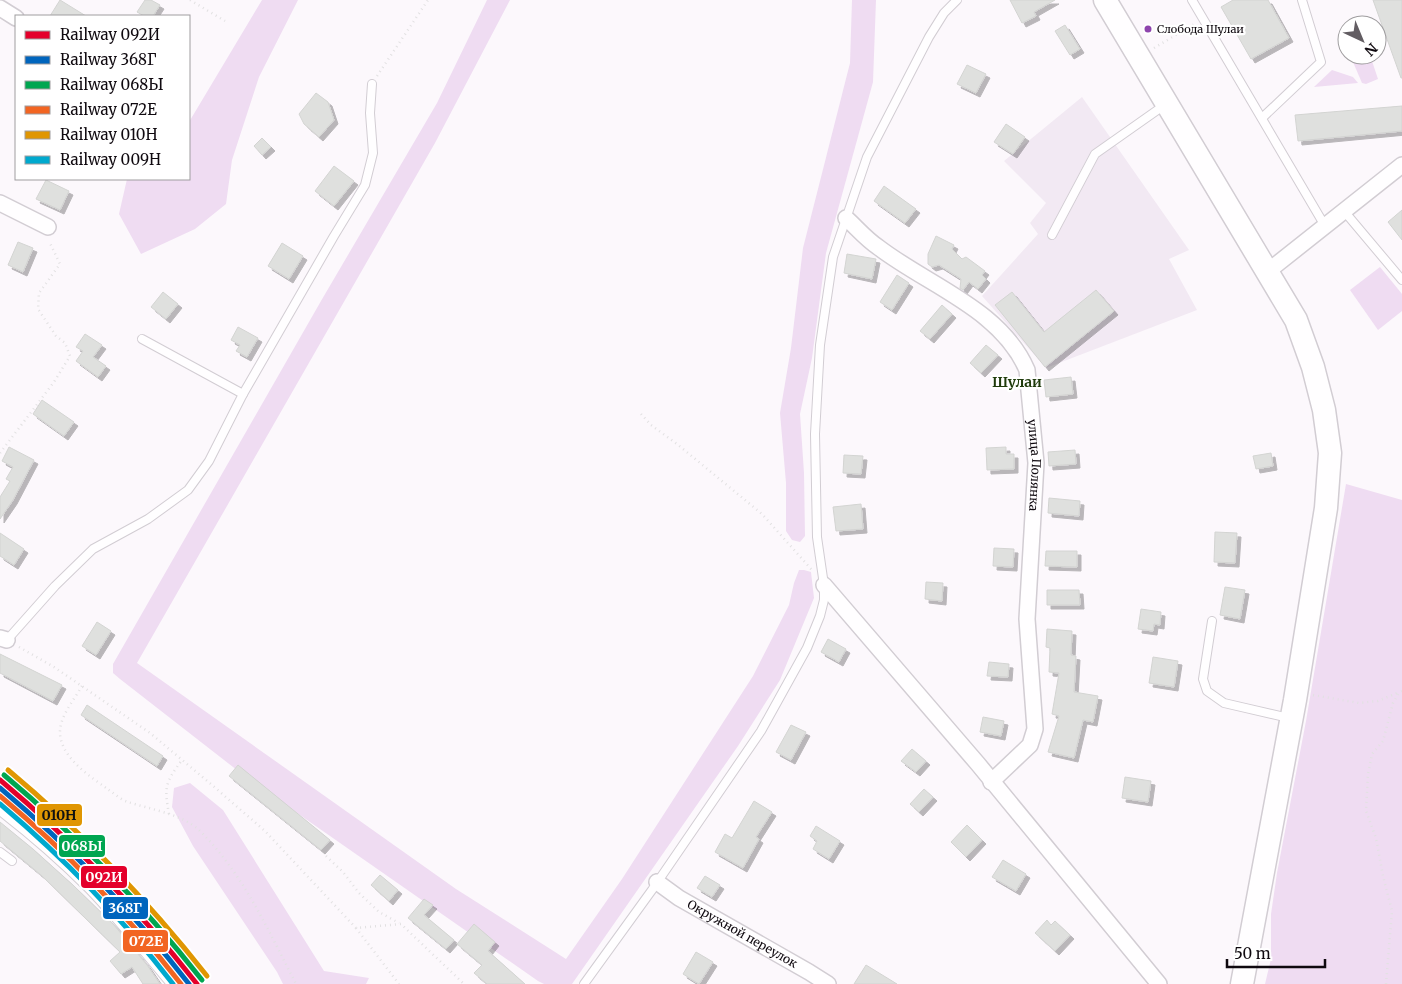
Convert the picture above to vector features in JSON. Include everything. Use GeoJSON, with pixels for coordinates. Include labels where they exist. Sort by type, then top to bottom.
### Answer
{"type":"FeatureCollection","features":[{"type":"Feature","properties":{"kind":"street"},"geometry":{"type":"LineString","coordinates":[[1105,0],[1296,320],[1313,367],[1324,410],[1330,453],[1326,508],[1296,693],[1242,984]]}},
{"type":"Feature","properties":{"kind":"street"},"geometry":{"type":"LineString","coordinates":[[0,8],[15,17]]}},
{"type":"Feature","properties":{"kind":"street"},"geometry":{"type":"LineString","coordinates":[[1267,272],[1402,165]]}},
{"type":"Feature","properties":{"kind":"street"},"geometry":{"type":"LineString","coordinates":[[0,202],[48,227]]}},
{"type":"Feature","properties":{"kind":"street","name":"улица Полянка"},"geometry":{"type":"LineString","coordinates":[[846,218],[877,247],[952,294],[994,326],[1013,345],[1022,358],[1027,370],[1036,464],[1027,619],[1036,729],[1030,745],[991,782]]}},
{"type":"Feature","properties":{"kind":"street"},"geometry":{"type":"LineString","coordinates":[[824,585],[978,764],[1159,984]]}},
{"type":"Feature","properties":{"kind":"street","name":"Окружной переулок"},"geometry":{"type":"LineString","coordinates":[[657,882],[679,898],[828,984]]}},
{"type":"Feature","properties":{"kind":"lane"},"geometry":{"type":"LineString","coordinates":[[584,984],[761,731],[807,648],[824,600],[824,585],[817,537],[815,434],[820,345],[833,257],[867,157],[929,37],[944,13],[957,0]]}},
{"type":"Feature","properties":{"kind":"lane"},"geometry":{"type":"LineString","coordinates":[[1192,0],[1325,226]]}},
{"type":"Feature","properties":{"kind":"lane"},"geometry":{"type":"LineString","coordinates":[[1262,118],[1322,62],[1302,0]]}},
{"type":"Feature","properties":{"kind":"lane"},"geometry":{"type":"LineString","coordinates":[[3,639],[93,548],[148,519],[188,490],[209,461],[243,394],[365,184],[373,153],[370,113],[372,84]]}},
{"type":"Feature","properties":{"kind":"lane"},"geometry":{"type":"LineString","coordinates":[[1052,235],[1095,154],[1167,103]]}},
{"type":"Feature","properties":{"kind":"lane"},"geometry":{"type":"LineString","coordinates":[[1344,211],[1402,280]]}},
{"type":"Feature","properties":{"kind":"lane"},"geometry":{"type":"LineString","coordinates":[[142,339],[243,394]]}},
{"type":"Feature","properties":{"kind":"lane"},"geometry":{"type":"LineString","coordinates":[[1212,621],[1203,679],[1207,691],[1224,703],[1291,718]]}},
{"type":"Feature","properties":{"kind":"lane"},"geometry":{"type":"LineString","coordinates":[[0,811],[21,827],[89,889],[130,934],[171,984]]}},
{"type":"Feature","properties":{"kind":"lane"},"geometry":{"type":"LineString","coordinates":[[0,852],[12,861]]}},
{"type":"Feature","properties":{"kind":"path"},"geometry":{"type":"LineString","coordinates":[[190,0],[225,22]]}},
{"type":"Feature","properties":{"kind":"path"},"geometry":{"type":"LineString","coordinates":[[372,84],[428,0]]}},
{"type":"Feature","properties":{"kind":"path"},"geometry":{"type":"LineString","coordinates":[[1140,56],[1204,18]]}},
{"type":"Feature","properties":{"kind":"path"},"geometry":{"type":"LineString","coordinates":[[0,453],[54,382],[70,356],[65,343],[56,336],[38,309],[39,293],[60,264],[50,242],[48,227]]}},
{"type":"Feature","properties":{"kind":"path"},"geometry":{"type":"LineString","coordinates":[[641,414],[651,425],[762,514],[824,585]]}},
{"type":"Feature","properties":{"kind":"path"},"geometry":{"type":"LineString","coordinates":[[3,639],[54,667],[150,733],[265,831],[356,928],[399,984]]}},
{"type":"Feature","properties":{"kind":"path"},"geometry":{"type":"LineString","coordinates":[[82,686],[62,721],[60,734],[69,754],[84,772],[125,801],[169,814],[194,825],[223,856],[240,879],[296,984]]}},
{"type":"Feature","properties":{"kind":"path"},"geometry":{"type":"LineString","coordinates":[[1296,693],[1359,703],[1378,701],[1400,692]]}},
{"type":"Feature","properties":{"kind":"path"},"geometry":{"type":"LineString","coordinates":[[1386,984],[1392,911],[1382,876],[1376,838],[1366,811],[1368,774],[1372,754],[1383,740],[1393,703],[1400,692]]}},
{"type":"Feature","properties":{"kind":"path"},"geometry":{"type":"LineString","coordinates":[[169,814],[165,792],[171,775],[182,760]]}},
{"type":"Feature","properties":{"kind":"path"},"geometry":{"type":"LineString","coordinates":[[326,856],[379,912],[401,924],[464,984]]}},
{"type":"Feature","properties":{"kind":"path"},"geometry":{"type":"LineString","coordinates":[[356,928],[401,924]]}},
{"type":"Feature","properties":{"kind":"shaded area"},"geometry":{"type":"Polygon","coordinates":[[[262,0],[298,0],[259,77],[232,160],[226,204],[195,229],[141,254],[119,214],[127,180],[190,180],[190,120],[262,0]]]}},
{"type":"Feature","properties":{"kind":"shaded area"},"geometry":{"type":"Polygon","coordinates":[[[487,0],[510,0],[435,143],[137,663],[456,889],[566,959],[622,879],[753,676],[789,605],[799,570],[811,572],[814,598],[780,680],[738,746],[572,984],[544,984],[538,981],[251,781],[113,673],[113,664],[437,103],[487,0]]]}},
{"type":"Feature","properties":{"kind":"shaded area"},"geometry":{"type":"Polygon","coordinates":[[[852,0],[876,0],[873,82],[826,253],[812,358],[800,414],[804,473],[805,536],[800,542],[792,540],[786,531],[786,483],[780,413],[791,348],[803,248],[850,63],[852,0]]]}},
{"type":"Feature","properties":{"kind":"shaded area"},"geometry":{"type":"Polygon","coordinates":[[[1354,65],[1373,65],[1378,79],[1366,84],[1362,83],[1354,65]]]}},
{"type":"Feature","properties":{"kind":"shaded area"},"geometry":{"type":"Polygon","coordinates":[[[1332,70],[1353,77],[1358,83],[1314,87],[1332,70]]]}},
{"type":"Feature","properties":{"kind":"shaded area"},"geometry":{"type":"Polygon","coordinates":[[[1082,97],[1189,250],[1169,259],[1197,310],[1046,368],[982,296],[1038,234],[1030,223],[1046,203],[1004,161],[1082,97]]]}},
{"type":"Feature","properties":{"kind":"shaded area"},"geometry":{"type":"Polygon","coordinates":[[[1380,267],[1402,294],[1402,311],[1378,330],[1350,290],[1380,267]]]}},
{"type":"Feature","properties":{"kind":"shaded area"},"geometry":{"type":"Polygon","coordinates":[[[1346,484],[1402,500],[1402,984],[1265,984],[1271,959],[1271,914],[1277,873],[1306,721],[1346,484]]]}},
{"type":"Feature","properties":{"kind":"shaded area"},"geometry":{"type":"Polygon","coordinates":[[[190,783],[223,810],[324,971],[369,978],[366,984],[283,984],[277,972],[193,846],[172,807],[174,788],[190,783]]]}},
{"type":"Feature","properties":{"kind":"building"},"geometry":{"type":"Polygon","coordinates":[[[60,0],[84,15],[51,15],[60,0]]]}},
{"type":"Feature","properties":{"kind":"building"},"geometry":{"type":"Polygon","coordinates":[[[145,0],[151,0],[160,5],[154,15],[142,15],[137,12],[145,0]]]}},
{"type":"Feature","properties":{"kind":"building"},"geometry":{"type":"Polygon","coordinates":[[[1010,0],[1055,0],[1034,12],[1036,16],[1022,23],[1010,0]]]}},
{"type":"Feature","properties":{"kind":"building"},"geometry":{"type":"Polygon","coordinates":[[[1233,0],[1268,0],[1289,38],[1251,59],[1221,7],[1233,0]]]}},
{"type":"Feature","properties":{"kind":"building"},"geometry":{"type":"Polygon","coordinates":[[[1373,0],[1402,0],[1402,78],[1387,39],[1387,15],[1378,15],[1373,0]]]}},
{"type":"Feature","properties":{"kind":"building"},"geometry":{"type":"Polygon","coordinates":[[[1065,25],[1080,49],[1070,55],[1055,31],[1065,25]]]}},
{"type":"Feature","properties":{"kind":"building"},"geometry":{"type":"Polygon","coordinates":[[[967,65],[986,74],[976,93],[957,84],[967,65]]]}},
{"type":"Feature","properties":{"kind":"building"},"geometry":{"type":"Polygon","coordinates":[[[316,93],[328,102],[334,120],[319,137],[304,124],[299,114],[316,93]]]}},
{"type":"Feature","properties":{"kind":"building"},"geometry":{"type":"Polygon","coordinates":[[[1402,106],[1402,131],[1298,141],[1295,115],[1402,106]]]}},
{"type":"Feature","properties":{"kind":"building"},"geometry":{"type":"Polygon","coordinates":[[[1006,124],[1025,137],[1013,154],[994,142],[1006,124]]]}},
{"type":"Feature","properties":{"kind":"building"},"geometry":{"type":"Polygon","coordinates":[[[262,138],[271,147],[262,155],[254,146],[262,138]]]}},
{"type":"Feature","properties":{"kind":"building"},"geometry":{"type":"Polygon","coordinates":[[[334,166],[354,181],[334,206],[315,191],[334,166]]]}},
{"type":"Feature","properties":{"kind":"building"},"geometry":{"type":"Polygon","coordinates":[[[46,180],[69,191],[60,210],[36,199],[46,180]]]}},
{"type":"Feature","properties":{"kind":"building"},"geometry":{"type":"Polygon","coordinates":[[[884,186],[916,209],[905,223],[874,201],[884,186]]]}},
{"type":"Feature","properties":{"kind":"building"},"geometry":{"type":"Polygon","coordinates":[[[1402,210],[1402,240],[1388,222],[1402,210]]]}},
{"type":"Feature","properties":{"kind":"building"},"geometry":{"type":"Polygon","coordinates":[[[936,236],[954,245],[952,249],[962,259],[966,257],[985,271],[982,275],[986,279],[978,289],[969,282],[963,290],[960,288],[961,279],[939,265],[932,267],[928,264],[928,254],[936,236]]]}},
{"type":"Feature","properties":{"kind":"building"},"geometry":{"type":"Polygon","coordinates":[[[18,242],[33,248],[23,272],[8,265],[18,242]]]}},
{"type":"Feature","properties":{"kind":"building"},"geometry":{"type":"Polygon","coordinates":[[[282,243],[303,256],[289,279],[268,266],[282,243]]]}},
{"type":"Feature","properties":{"kind":"building"},"geometry":{"type":"Polygon","coordinates":[[[847,254],[876,259],[872,279],[844,273],[847,254]]]}},
{"type":"Feature","properties":{"kind":"building"},"geometry":{"type":"Polygon","coordinates":[[[897,275],[909,283],[892,310],[880,302],[897,275]]]}},
{"type":"Feature","properties":{"kind":"building"},"geometry":{"type":"Polygon","coordinates":[[[1096,290],[1114,311],[1045,367],[995,305],[1012,292],[1044,332],[1096,290]]]}},
{"type":"Feature","properties":{"kind":"building"},"geometry":{"type":"Polygon","coordinates":[[[163,292],[178,304],[166,319],[151,307],[163,292]]]}},
{"type":"Feature","properties":{"kind":"building"},"geometry":{"type":"Polygon","coordinates":[[[942,305],[952,314],[930,339],[920,331],[942,305]]]}},
{"type":"Feature","properties":{"kind":"building"},"geometry":{"type":"Polygon","coordinates":[[[238,327],[258,338],[247,357],[236,351],[240,345],[231,340],[238,327]]]}},
{"type":"Feature","properties":{"kind":"building"},"geometry":{"type":"Polygon","coordinates":[[[85,334],[102,345],[93,357],[106,366],[98,377],[76,361],[83,351],[76,347],[85,334]]]}},
{"type":"Feature","properties":{"kind":"building"},"geometry":{"type":"Polygon","coordinates":[[[986,345],[998,355],[981,373],[970,363],[986,345]]]}},
{"type":"Feature","properties":{"kind":"building"},"geometry":{"type":"Polygon","coordinates":[[[1071,377],[1073,394],[1046,397],[1044,380],[1071,377]]]}},
{"type":"Feature","properties":{"kind":"building"},"geometry":{"type":"Polygon","coordinates":[[[42,400],[74,422],[64,436],[33,414],[42,400]]]}},
{"type":"Feature","properties":{"kind":"building"},"geometry":{"type":"Polygon","coordinates":[[[9,447],[34,460],[13,500],[0,519],[0,497],[10,481],[6,479],[13,467],[2,461],[9,447]]]}},
{"type":"Feature","properties":{"kind":"building"},"geometry":{"type":"Polygon","coordinates":[[[1006,447],[1006,454],[1014,454],[1014,469],[987,470],[986,448],[1006,447]]]}},
{"type":"Feature","properties":{"kind":"building"},"geometry":{"type":"Polygon","coordinates":[[[1075,450],[1076,464],[1049,466],[1048,452],[1075,450]]]}},
{"type":"Feature","properties":{"kind":"building"},"geometry":{"type":"Polygon","coordinates":[[[1271,453],[1273,466],[1256,469],[1253,456],[1271,453]]]}},
{"type":"Feature","properties":{"kind":"building"},"geometry":{"type":"Polygon","coordinates":[[[844,455],[863,456],[861,474],[843,473],[844,455]]]}},
{"type":"Feature","properties":{"kind":"building"},"geometry":{"type":"Polygon","coordinates":[[[1049,498],[1080,501],[1079,516],[1048,513],[1049,498]]]}},
{"type":"Feature","properties":{"kind":"building"},"geometry":{"type":"Polygon","coordinates":[[[861,504],[863,529],[836,531],[833,507],[861,504]]]}},
{"type":"Feature","properties":{"kind":"building"},"geometry":{"type":"Polygon","coordinates":[[[1215,532],[1237,533],[1235,563],[1214,562],[1215,532]]]}},
{"type":"Feature","properties":{"kind":"building"},"geometry":{"type":"Polygon","coordinates":[[[0,533],[24,549],[14,565],[0,556],[0,533]]]}},
{"type":"Feature","properties":{"kind":"building"},"geometry":{"type":"Polygon","coordinates":[[[994,548],[1014,549],[1013,567],[993,566],[994,548]]]}},
{"type":"Feature","properties":{"kind":"building"},"geometry":{"type":"Polygon","coordinates":[[[1046,551],[1077,551],[1077,567],[1045,566],[1046,551]]]}},
{"type":"Feature","properties":{"kind":"building"},"geometry":{"type":"Polygon","coordinates":[[[926,582],[943,583],[942,601],[925,599],[926,582]]]}},
{"type":"Feature","properties":{"kind":"building"},"geometry":{"type":"Polygon","coordinates":[[[1225,587],[1245,590],[1240,619],[1220,615],[1225,587]]]}},
{"type":"Feature","properties":{"kind":"building"},"geometry":{"type":"Polygon","coordinates":[[[1047,590],[1079,590],[1080,605],[1047,605],[1047,590]]]}},
{"type":"Feature","properties":{"kind":"building"},"geometry":{"type":"Polygon","coordinates":[[[1141,609],[1161,612],[1160,625],[1154,624],[1153,631],[1138,629],[1141,609]]]}},
{"type":"Feature","properties":{"kind":"building"},"geometry":{"type":"Polygon","coordinates":[[[97,622],[111,631],[96,655],[82,646],[97,622]]]}},
{"type":"Feature","properties":{"kind":"building"},"geometry":{"type":"Polygon","coordinates":[[[1047,629],[1072,631],[1071,655],[1076,656],[1074,692],[1098,696],[1093,722],[1083,720],[1074,758],[1048,752],[1059,716],[1052,714],[1059,673],[1049,672],[1050,648],[1046,647],[1047,629]]]}},
{"type":"Feature","properties":{"kind":"building"},"geometry":{"type":"Polygon","coordinates":[[[828,639],[846,649],[839,662],[821,652],[828,639]]]}},
{"type":"Feature","properties":{"kind":"building"},"geometry":{"type":"Polygon","coordinates":[[[0,654],[62,685],[53,701],[0,673],[0,654]]]}},
{"type":"Feature","properties":{"kind":"building"},"geometry":{"type":"Polygon","coordinates":[[[1153,657],[1178,661],[1174,687],[1149,683],[1153,657]]]}},
{"type":"Feature","properties":{"kind":"building"},"geometry":{"type":"Polygon","coordinates":[[[989,662],[1009,664],[1008,677],[987,676],[989,662]]]}},
{"type":"Feature","properties":{"kind":"building"},"geometry":{"type":"Polygon","coordinates":[[[87,705],[163,756],[157,766],[81,715],[87,705]]]}},
{"type":"Feature","properties":{"kind":"building"},"geometry":{"type":"Polygon","coordinates":[[[983,717],[1004,721],[1001,736],[980,732],[983,717]]]}},
{"type":"Feature","properties":{"kind":"building"},"geometry":{"type":"Polygon","coordinates":[[[791,725],[806,732],[791,760],[776,752],[791,725]]]}},
{"type":"Feature","properties":{"kind":"building"},"geometry":{"type":"Polygon","coordinates":[[[912,749],[926,761],[916,772],[901,761],[912,749]]]}},
{"type":"Feature","properties":{"kind":"building"},"geometry":{"type":"Polygon","coordinates":[[[238,765],[330,840],[321,850],[229,776],[238,765]]]}},
{"type":"Feature","properties":{"kind":"building"},"geometry":{"type":"Polygon","coordinates":[[[1125,777],[1151,781],[1148,802],[1122,798],[1125,777]]]}},
{"type":"Feature","properties":{"kind":"building"},"geometry":{"type":"Polygon","coordinates":[[[924,789],[933,797],[919,812],[910,804],[924,789]]]}},
{"type":"Feature","properties":{"kind":"building"},"geometry":{"type":"Polygon","coordinates":[[[754,801],[772,812],[756,837],[759,839],[743,868],[715,852],[725,834],[732,838],[754,801]]]}},
{"type":"Feature","properties":{"kind":"building"},"geometry":{"type":"Polygon","coordinates":[[[0,822],[73,885],[114,925],[160,984],[143,984],[132,967],[121,974],[110,961],[120,952],[41,875],[0,841],[0,822]]]}},
{"type":"Feature","properties":{"kind":"building"},"geometry":{"type":"Polygon","coordinates":[[[967,825],[982,840],[966,857],[951,842],[967,825]]]}},
{"type":"Feature","properties":{"kind":"building"},"geometry":{"type":"Polygon","coordinates":[[[816,826],[840,841],[829,859],[813,849],[817,841],[810,836],[816,826]]]}},
{"type":"Feature","properties":{"kind":"building"},"geometry":{"type":"Polygon","coordinates":[[[1003,860],[1026,874],[1016,891],[992,877],[1003,860]]]}},
{"type":"Feature","properties":{"kind":"building"},"geometry":{"type":"Polygon","coordinates":[[[380,875],[398,890],[389,901],[371,885],[380,875]]]}},
{"type":"Feature","properties":{"kind":"building"},"geometry":{"type":"Polygon","coordinates":[[[705,876],[720,885],[712,897],[697,888],[705,876]]]}},
{"type":"Feature","properties":{"kind":"building"},"geometry":{"type":"Polygon","coordinates":[[[424,899],[433,905],[424,915],[454,940],[446,949],[408,918],[424,899]]]}},
{"type":"Feature","properties":{"kind":"building"},"geometry":{"type":"Polygon","coordinates":[[[1047,920],[1051,925],[1055,921],[1070,935],[1055,951],[1035,933],[1047,920]]]}},
{"type":"Feature","properties":{"kind":"building"},"geometry":{"type":"Polygon","coordinates":[[[474,924],[495,942],[488,951],[525,984],[487,984],[474,973],[482,965],[457,944],[474,924]]]}},
{"type":"Feature","properties":{"kind":"building"},"geometry":{"type":"Polygon","coordinates":[[[696,952],[713,962],[699,984],[683,974],[696,952]]]}},
{"type":"Feature","properties":{"kind":"building"},"geometry":{"type":"Polygon","coordinates":[[[866,965],[897,984],[854,984],[866,965]]]}},
{"type":"Feature","properties":{"kind":"rail line","name":"010Н"},"geometry":{"type":"LineString","coordinates":[[8,770],[88,842],[161,920],[207,976]]}},
{"type":"Feature","properties":{"kind":"rail line","name":"068Ы"},"geometry":{"type":"LineString","coordinates":[[4,775],[84,847],[157,925],[202,980]]}},
{"type":"Feature","properties":{"kind":"rail line","name":"092И"},"geometry":{"type":"LineString","coordinates":[[0,780],[53,827],[104,877],[152,929],[197,984]]}},
{"type":"Feature","properties":{"kind":"rail line","name":"368Г"},"geometry":{"type":"LineString","coordinates":[[0,788],[51,833],[100,881],[146,931],[189,984]]}},
{"type":"Feature","properties":{"kind":"rail line","name":"072Е"},"geometry":{"type":"LineString","coordinates":[[0,796],[49,839],[95,885],[139,933],[181,984]]}},
{"type":"Feature","properties":{"kind":"rail line","name":"009Н"},"geometry":{"type":"LineString","coordinates":[[0,804],[91,889],[113,912],[173,984]]}},
{"type":"Feature","properties":{"kind":"place","name":"Слобода Шулаи"},"geometry":{"type":"Point","coordinates":[1148,29]}},
{"type":"Feature","properties":{"kind":"district","name":"Шулаи"},"geometry":{"type":"Point","coordinates":[1017,382]}}]}
